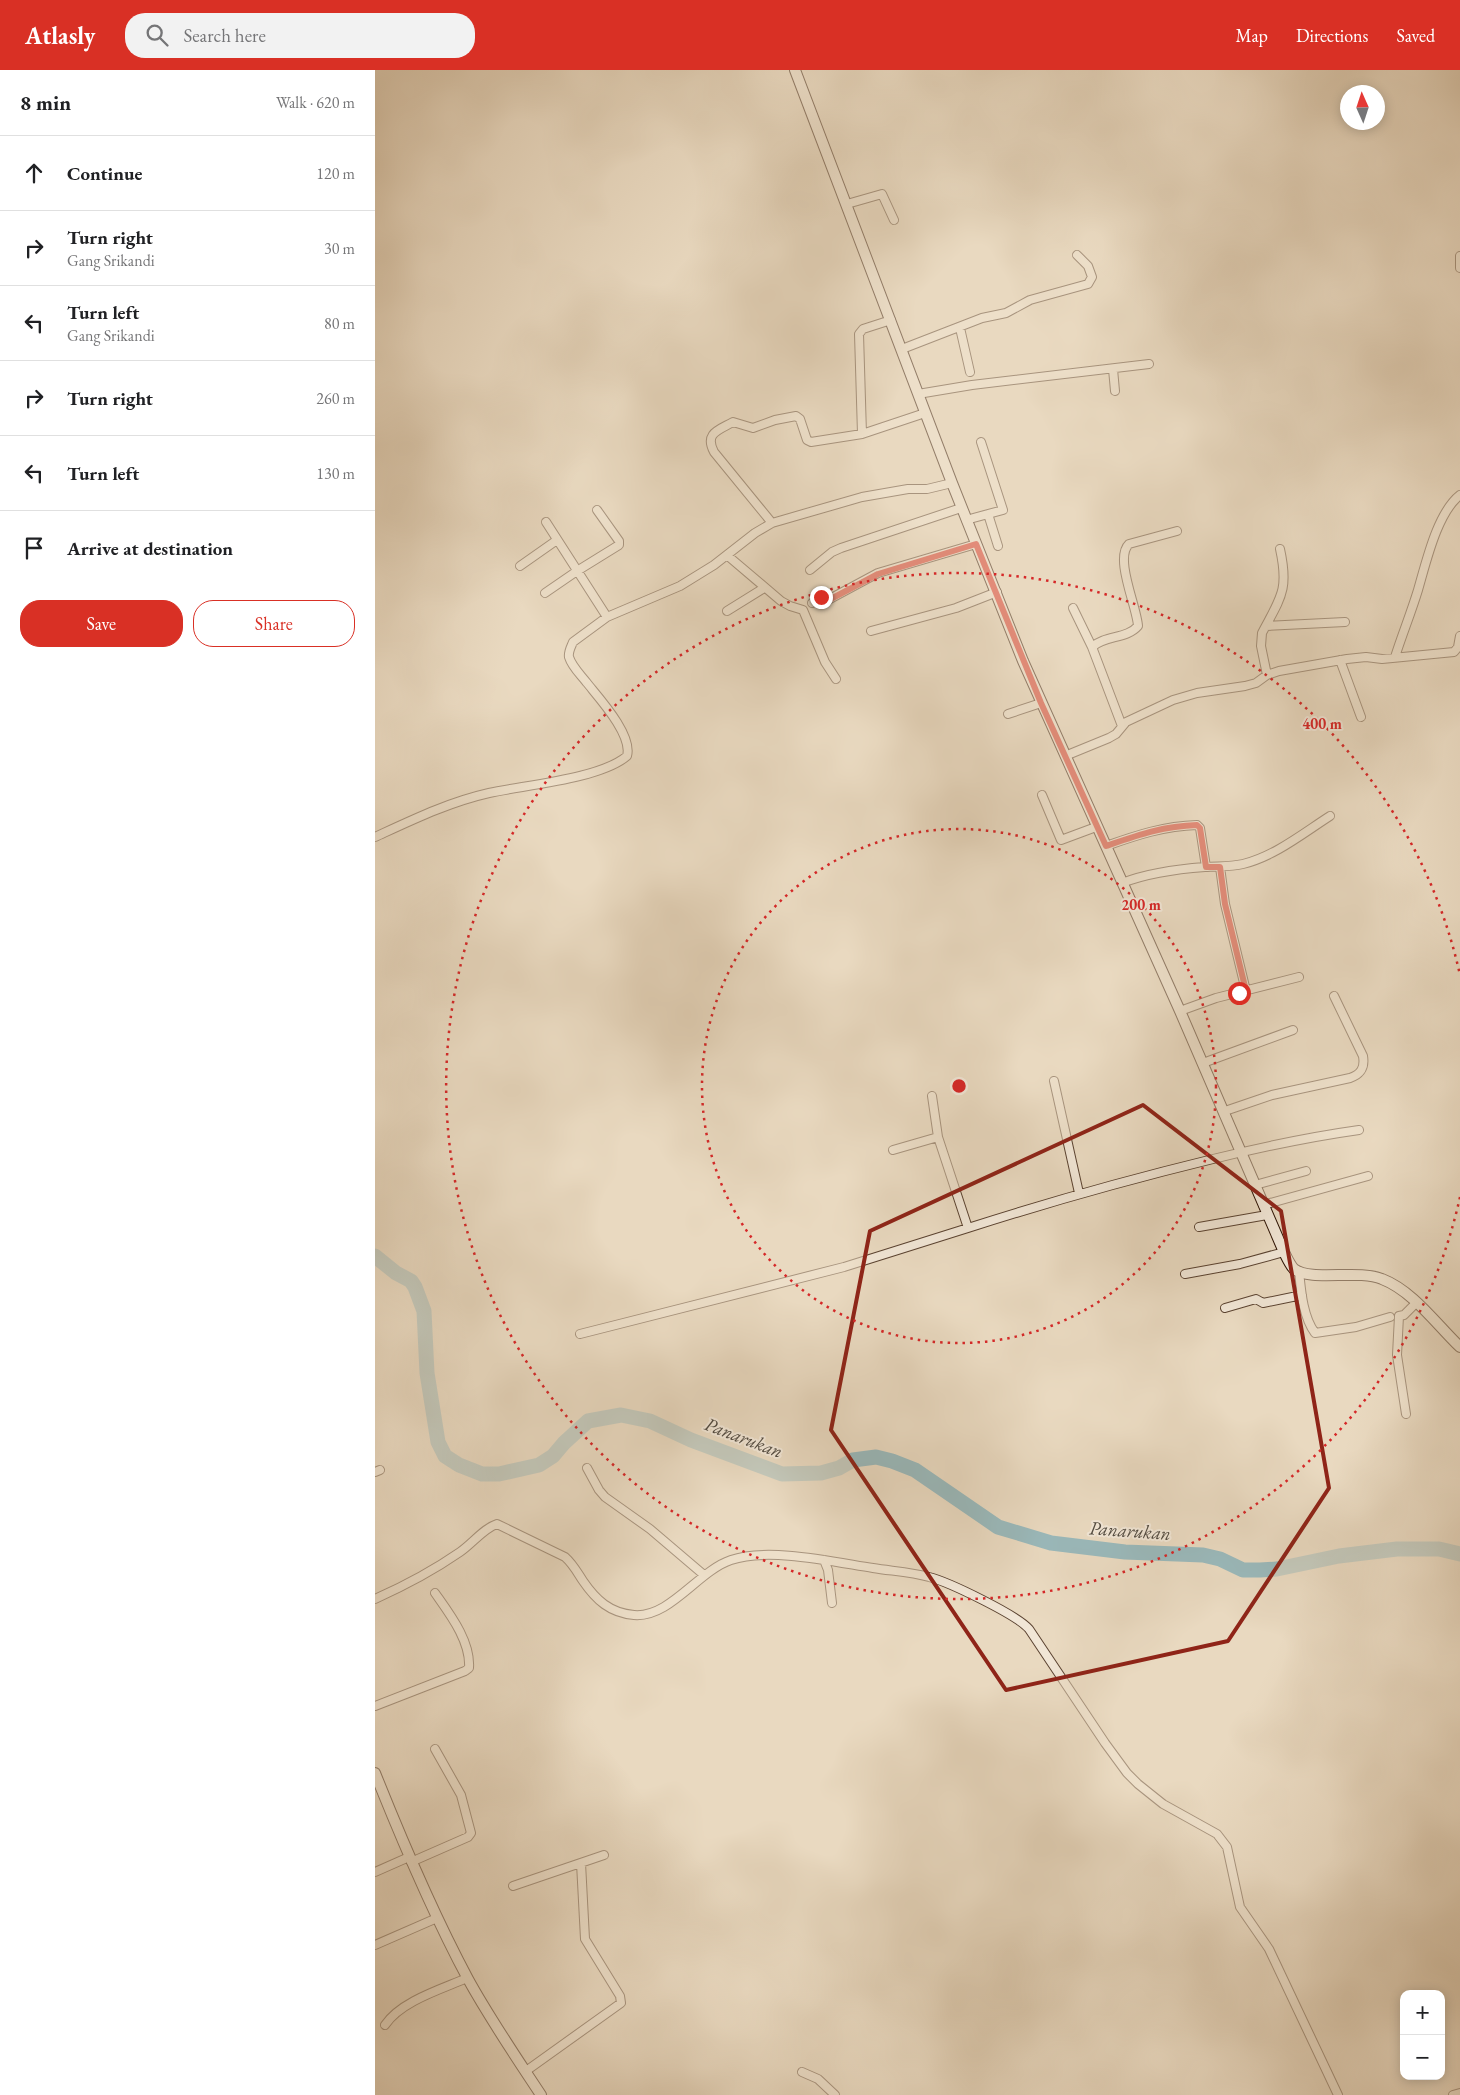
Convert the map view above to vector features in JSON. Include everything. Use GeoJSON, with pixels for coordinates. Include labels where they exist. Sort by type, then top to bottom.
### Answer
{"type":"FeatureCollection","features":[{"type":"Feature","properties":{"kind":"street"},"geometry":{"type":"LineString","coordinates":[[795,70],[961,508],[1041,703],[1180,1010],[1284,1252],[1293,1267],[1299,1272],[1375,1276],[1397,1286],[1460,1347]]}},
{"type":"Feature","properties":{"kind":"street"},"geometry":{"type":"LineString","coordinates":[[847,204],[882,194],[894,220]]}},
{"type":"Feature","properties":{"kind":"street"},"geometry":{"type":"LineString","coordinates":[[902,349],[982,318],[1006,313],[1030,300],[1088,284],[1092,277],[1088,266],[1077,255]]}},
{"type":"Feature","properties":{"kind":"street"},"geometry":{"type":"LineString","coordinates":[[1460,256],[1460,268]]}},
{"type":"Feature","properties":{"kind":"street"},"geometry":{"type":"LineString","coordinates":[[862,434],[859,334],[863,329],[891,320]]}},
{"type":"Feature","properties":{"kind":"street"},"geometry":{"type":"LineString","coordinates":[[960,328],[971,372]]}},
{"type":"Feature","properties":{"kind":"street"},"geometry":{"type":"LineString","coordinates":[[918,394],[972,385],[1113,370],[1149,364]]}},
{"type":"Feature","properties":{"kind":"street"},"geometry":{"type":"LineString","coordinates":[[1113,370],[1115,391]]}},
{"type":"Feature","properties":{"kind":"street"},"geometry":{"type":"LineString","coordinates":[[771,523],[714,452],[709,440],[711,436],[733,422],[753,428],[793,416],[801,419],[809,442],[862,434],[925,413]]}},
{"type":"Feature","properties":{"kind":"street"},"geometry":{"type":"LineString","coordinates":[[966,520],[1002,510],[1003,507],[981,442]]}},
{"type":"Feature","properties":{"kind":"street"},"geometry":{"type":"LineString","coordinates":[[375,837],[461,801],[489,793],[569,778],[606,767],[627,756],[629,750],[623,733],[569,658],[573,642],[607,616],[680,586],[728,556],[755,533],[771,523],[862,497],[952,484]]}},
{"type":"Feature","properties":{"kind":"street"},"geometry":{"type":"LineString","coordinates":[[1395,657],[1418,590],[1426,559],[1436,534],[1449,509],[1460,495]]}},
{"type":"Feature","properties":{"kind":"street"},"geometry":{"type":"LineString","coordinates":[[810,570],[832,552],[841,548],[961,508]]}},
{"type":"Feature","properties":{"kind":"street"},"geometry":{"type":"LineString","coordinates":[[545,593],[620,543],[597,510]]}},
{"type":"Feature","properties":{"kind":"street"},"geometry":{"type":"LineString","coordinates":[[988,514],[999,546]]}},
{"type":"Feature","properties":{"kind":"street"},"geometry":{"type":"LineString","coordinates":[[546,522],[607,616]]}},
{"type":"Feature","properties":{"kind":"street"},"geometry":{"type":"LineString","coordinates":[[1092,647],[1097,643],[1132,631],[1138,626],[1125,570],[1123,553],[1125,548],[1129,544],[1177,531]]}},
{"type":"Feature","properties":{"kind":"street"},"geometry":{"type":"LineString","coordinates":[[520,566],[557,540]]}},
{"type":"Feature","properties":{"kind":"street"},"geometry":{"type":"LineString","coordinates":[[812,603],[820,597],[827,601],[850,587],[893,568],[976,544]]}},
{"type":"Feature","properties":{"kind":"street"},"geometry":{"type":"LineString","coordinates":[[1267,675],[1261,646],[1262,633],[1283,592],[1285,572],[1280,549]]}},
{"type":"Feature","properties":{"kind":"street"},"geometry":{"type":"LineString","coordinates":[[728,556],[764,588],[790,606],[803,610],[825,662],[836,678]]}},
{"type":"Feature","properties":{"kind":"street"},"geometry":{"type":"LineString","coordinates":[[727,611],[764,588]]}},
{"type":"Feature","properties":{"kind":"street"},"geometry":{"type":"LineString","coordinates":[[871,631],[956,608],[997,592]]}},
{"type":"Feature","properties":{"kind":"street"},"geometry":{"type":"LineString","coordinates":[[1073,608],[1092,647],[1122,726]]}},
{"type":"Feature","properties":{"kind":"street"},"geometry":{"type":"LineString","coordinates":[[1266,626],[1345,622]]}},
{"type":"Feature","properties":{"kind":"street"},"geometry":{"type":"LineString","coordinates":[[1065,756],[1109,738],[1137,716],[1184,696],[1256,683],[1267,675],[1279,670],[1366,657],[1383,659],[1455,652],[1460,636]]}},
{"type":"Feature","properties":{"kind":"street"},"geometry":{"type":"LineString","coordinates":[[1341,660],[1361,716]]}},
{"type":"Feature","properties":{"kind":"street"},"geometry":{"type":"LineString","coordinates":[[1008,714],[1041,703]]}},
{"type":"Feature","properties":{"kind":"street"},"geometry":{"type":"LineString","coordinates":[[1041,795],[1061,840],[1096,827]]}},
{"type":"Feature","properties":{"kind":"street"},"geometry":{"type":"LineString","coordinates":[[1123,883],[1147,875],[1241,864],[1267,854],[1329,816]]}},
{"type":"Feature","properties":{"kind":"street"},"geometry":{"type":"LineString","coordinates":[[1106,846],[1149,831],[1197,825],[1200,828],[1206,867]]}},
{"type":"Feature","properties":{"kind":"street"},"geometry":{"type":"LineString","coordinates":[[1220,867],[1225,904],[1246,991]]}},
{"type":"Feature","properties":{"kind":"street"},"geometry":{"type":"LineString","coordinates":[[1180,1010],[1299,977]]}},
{"type":"Feature","properties":{"kind":"street"},"geometry":{"type":"LineString","coordinates":[[1225,1112],[1272,1095],[1345,1079],[1361,1071],[1364,1065],[1363,1056],[1334,996]]}},
{"type":"Feature","properties":{"kind":"street"},"geometry":{"type":"LineString","coordinates":[[1203,1063],[1293,1030]]}},
{"type":"Feature","properties":{"kind":"street"},"geometry":{"type":"LineString","coordinates":[[1054,1081],[1079,1193]]}},
{"type":"Feature","properties":{"kind":"street"},"geometry":{"type":"LineString","coordinates":[[932,1096],[938,1138],[968,1228]]}},
{"type":"Feature","properties":{"kind":"street"},"geometry":{"type":"LineString","coordinates":[[580,1334],[844,1267],[1079,1193],[1289,1141],[1359,1130]]}},
{"type":"Feature","properties":{"kind":"street"},"geometry":{"type":"LineString","coordinates":[[893,1150],[938,1138]]}},
{"type":"Feature","properties":{"kind":"street"},"geometry":{"type":"LineString","coordinates":[[1255,1185],[1305,1171]]}},
{"type":"Feature","properties":{"kind":"street"},"geometry":{"type":"LineString","coordinates":[[1199,1227],[1265,1210],[1368,1176]]}},
{"type":"Feature","properties":{"kind":"street"},"geometry":{"type":"LineString","coordinates":[[1185,1274],[1240,1264],[1284,1252]]}},
{"type":"Feature","properties":{"kind":"street"},"geometry":{"type":"LineString","coordinates":[[1299,1272],[1301,1295],[1309,1322],[1316,1334],[1356,1327],[1390,1317]]}},
{"type":"Feature","properties":{"kind":"street"},"geometry":{"type":"LineString","coordinates":[[1225,1308],[1256,1299],[1263,1303],[1301,1295]]}},
{"type":"Feature","properties":{"kind":"street"},"geometry":{"type":"LineString","coordinates":[[1406,1414],[1397,1355],[1397,1325],[1399,1316],[1403,1315],[1416,1303]]}},
{"type":"Feature","properties":{"kind":"street"},"geometry":{"type":"LineString","coordinates":[[587,1468],[605,1497],[650,1529],[704,1575]]}},
{"type":"Feature","properties":{"kind":"street"},"geometry":{"type":"LineString","coordinates":[[375,1599],[459,1553],[496,1524],[565,1557],[573,1564],[600,1602],[615,1611],[626,1614],[641,1616],[654,1612],[671,1602],[704,1575],[725,1562],[751,1556],[771,1555],[824,1560],[929,1577],[1015,1617],[1026,1625],[1114,1756],[1138,1784],[1163,1804],[1223,1839],[1227,1847],[1240,1907],[1269,1950],[1338,2095]]}},
{"type":"Feature","properties":{"kind":"street"},"geometry":{"type":"LineString","coordinates":[[824,1560],[828,1570],[831,1603]]}},
{"type":"Feature","properties":{"kind":"street"},"geometry":{"type":"LineString","coordinates":[[375,1706],[469,1668],[465,1646],[460,1634],[454,1621],[435,1593]]}},
{"type":"Feature","properties":{"kind":"street"},"geometry":{"type":"LineString","coordinates":[[375,1872],[468,1837],[471,1833],[461,1795],[435,1749]]}},
{"type":"Feature","properties":{"kind":"street"},"geometry":{"type":"LineString","coordinates":[[375,1773],[410,1860],[467,1978],[493,2022],[541,2095]]}},
{"type":"Feature","properties":{"kind":"street"},"geometry":{"type":"LineString","coordinates":[[513,1886],[604,1855]]}},
{"type":"Feature","properties":{"kind":"street"},"geometry":{"type":"LineString","coordinates":[[525,2071],[621,2003],[620,1996],[585,1938],[581,1863]]}},
{"type":"Feature","properties":{"kind":"street"},"geometry":{"type":"LineString","coordinates":[[375,1945],[437,1918]]}},
{"type":"Feature","properties":{"kind":"street"},"geometry":{"type":"LineString","coordinates":[[385,2025],[393,2014],[408,2005],[467,1978]]}},
{"type":"Feature","properties":{"kind":"street"},"geometry":{"type":"LineString","coordinates":[[802,2072],[817,2079],[835,2095]]}},
{"type":"Feature","properties":{"kind":"street"},"geometry":{"type":"LineString","coordinates":[[1453,2095],[1460,2093]]}},
{"type":"Feature","properties":{"kind":"highlighted area"},"geometry":{"type":"Polygon","coordinates":[[[1143,1105],[1281,1211],[1329,1488],[1228,1641],[1006,1690],[831,1430],[870,1231],[1143,1105]]]}},
{"type":"Feature","properties":{"kind":"waterway","name":"Panarukan"},"geometry":{"type":"LineString","coordinates":[[375,1256],[396,1273],[411,1281],[424,1311],[427,1373],[438,1442],[445,1456],[459,1465],[482,1474],[499,1474],[539,1465],[553,1456],[588,1421],[621,1415],[650,1421],[691,1440],[782,1474],[821,1473],[839,1468],[853,1460],[876,1457],[892,1461],[915,1470],[998,1527],[1051,1543],[1125,1552],[1203,1555],[1220,1559],[1243,1570],[1277,1569],[1339,1556],[1397,1549],[1439,1549],[1460,1554]]}},
{"type":"Feature","properties":{"kind":"route"},"geometry":{"type":"LineString","coordinates":[[821,597],[824,601],[827,601],[850,587],[893,568],[976,544],[1041,703],[1106,846],[1164,827],[1199,826],[1206,867],[1220,867],[1225,904],[1246,991],[1239,993]]}}]}
